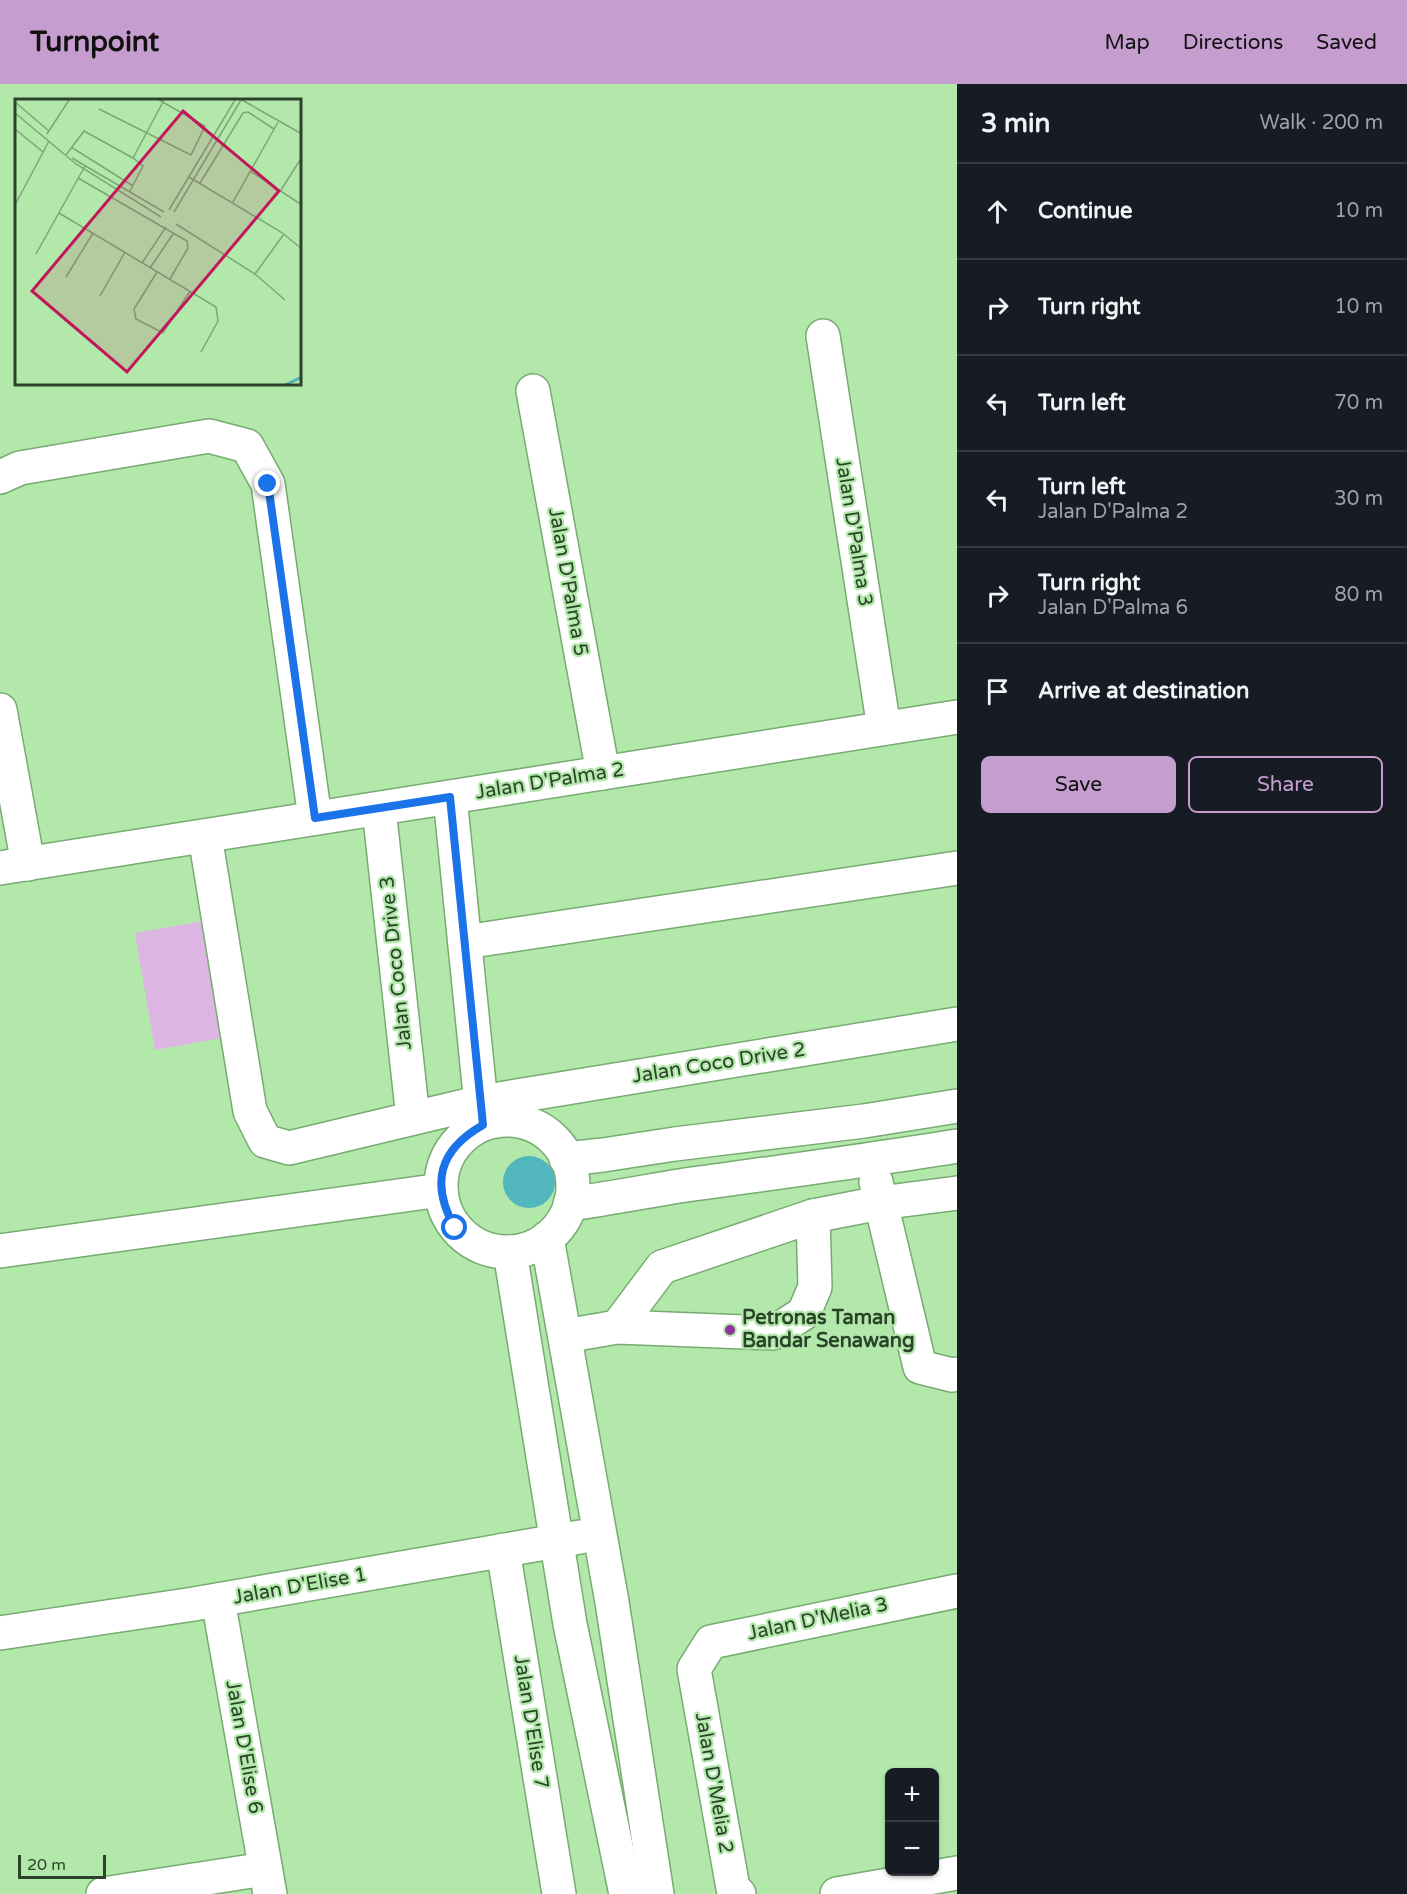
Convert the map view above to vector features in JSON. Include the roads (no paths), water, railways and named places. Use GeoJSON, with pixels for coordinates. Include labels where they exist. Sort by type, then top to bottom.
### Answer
{"type":"FeatureCollection","features":[{"type":"Feature","properties":{"kind":"street","name":"Jalan D'Palma 3"},"geometry":{"type":"LineString","coordinates":[[824,336],[884,728]]}},
{"type":"Feature","properties":{"kind":"street","name":"Jalan D'Palma 5"},"geometry":{"type":"LineString","coordinates":[[533,391],[603,773]]}},
{"type":"Feature","properties":{"kind":"street"},"geometry":{"type":"LineString","coordinates":[[0,477],[20,468],[209,436],[247,446],[268,484],[315,818]]}},
{"type":"Feature","properties":{"kind":"street"},"geometry":{"type":"LineString","coordinates":[[0,711],[14,866]]}},
{"type":"Feature","properties":{"kind":"street","name":"Jalan D'Palma 2"},"geometry":{"type":"LineString","coordinates":[[14,866],[957,717]]}},
{"type":"Feature","properties":{"kind":"street"},"geometry":{"type":"LineString","coordinates":[[205,836],[250,1111],[265,1141],[289,1148],[413,1118],[482,1113],[504,1120],[524,1122],[543,1131],[558,1145],[566,1159],[573,1183],[570,1204],[565,1217],[548,1238],[530,1248],[510,1252],[489,1250],[470,1242],[455,1228],[445,1210],[441,1190],[443,1169],[451,1150],[482,1113],[450,797]]}},
{"type":"Feature","properties":{"kind":"street","name":"Jalan Coco Drive 3"},"geometry":{"type":"LineString","coordinates":[[379,809],[413,1118]]}},
{"type":"Feature","properties":{"kind":"street"},"geometry":{"type":"LineString","coordinates":[[465,942],[957,868]]}},
{"type":"Feature","properties":{"kind":"street","name":"Jalan Coco Drive 2"},"geometry":{"type":"LineString","coordinates":[[482,1113],[957,1024]]}},
{"type":"Feature","properties":{"kind":"street"},"geometry":{"type":"LineString","coordinates":[[566,1159],[864,1121],[957,1106]]}},
{"type":"Feature","properties":{"kind":"street"},"geometry":{"type":"LineString","coordinates":[[570,1204],[957,1146]]}},
{"type":"Feature","properties":{"kind":"street"},"geometry":{"type":"LineString","coordinates":[[872,1160],[880,1203],[920,1367],[952,1375],[957,1374]]}},
{"type":"Feature","properties":{"kind":"street"},"geometry":{"type":"LineString","coordinates":[[0,1251],[441,1190]]}},
{"type":"Feature","properties":{"kind":"street"},"geometry":{"type":"LineString","coordinates":[[617,1327],[662,1267],[813,1216],[880,1203],[957,1193]]}},
{"type":"Feature","properties":{"kind":"street"},"geometry":{"type":"LineString","coordinates":[[565,1336],[617,1327],[774,1333],[804,1313],[815,1287],[813,1216]]}},
{"type":"Feature","properties":{"kind":"street"},"geometry":{"type":"LineString","coordinates":[[548,1238],[612,1602],[657,1894]]}},
{"type":"Feature","properties":{"kind":"street"},"geometry":{"type":"LineString","coordinates":[[510,1252],[570,1624],[626,1894]]}},
{"type":"Feature","properties":{"kind":"street","name":"Jalan D'Elise 1"},"geometry":{"type":"LineString","coordinates":[[0,1633],[218,1600],[599,1533]]}},
{"type":"Feature","properties":{"kind":"street","name":"Jalan D'Elise 7"},"geometry":{"type":"LineString","coordinates":[[503,1550],[559,1894]]}},
{"type":"Feature","properties":{"kind":"street","name":"Jalan D'Melia 3"},"geometry":{"type":"LineString","coordinates":[[694,1669],[711,1642],[957,1590]]}},
{"type":"Feature","properties":{"kind":"street","name":"Jalan D'Elise 6"},"geometry":{"type":"LineString","coordinates":[[218,1600],[268,1881]]}},
{"type":"Feature","properties":{"kind":"street","name":"Jalan D'Melia 2"},"geometry":{"type":"LineString","coordinates":[[694,1669],[733,1888],[740,1894]]}},
{"type":"Feature","properties":{"kind":"street"},"geometry":{"type":"LineString","coordinates":[[837,1894],[957,1873]]}},
{"type":"Feature","properties":{"kind":"street"},"geometry":{"type":"LineString","coordinates":[[103,1894],[268,1881]]}},
{"type":"Feature","properties":{"kind":"water"},"geometry":{"type":"Polygon","coordinates":[[[524,1156],[534,1156],[543,1160],[551,1168],[555,1182],[551,1196],[543,1204],[534,1208],[524,1208],[515,1204],[507,1196],[503,1187],[503,1177],[507,1168],[515,1160],[524,1156]]]}},
{"type":"Feature","properties":{"kind":"place","name":"Petronas Taman Bandar Senawang"},"geometry":{"type":"Point","coordinates":[730,1330]}}]}
